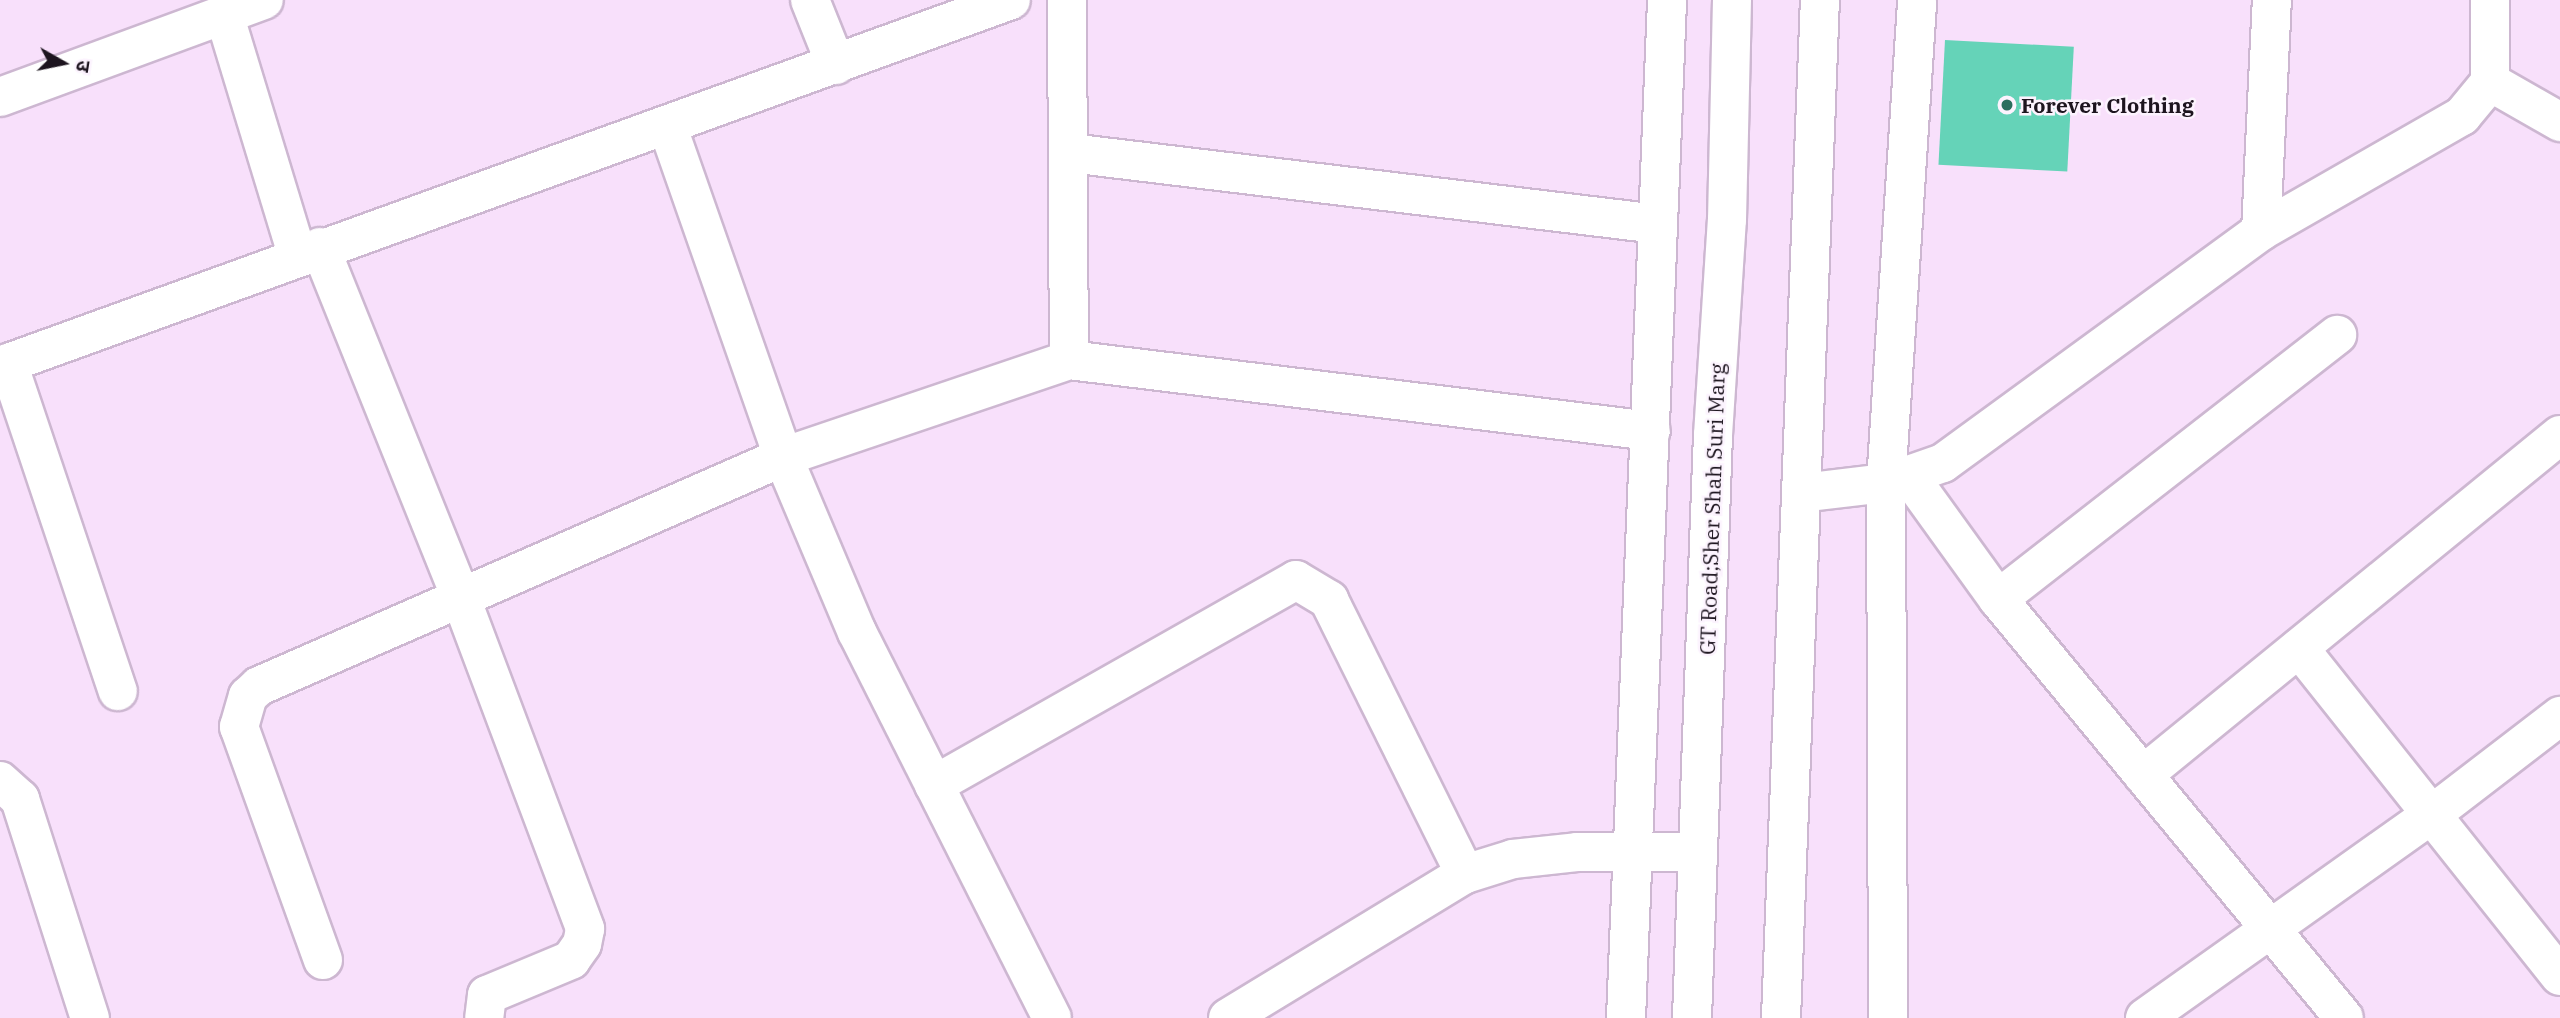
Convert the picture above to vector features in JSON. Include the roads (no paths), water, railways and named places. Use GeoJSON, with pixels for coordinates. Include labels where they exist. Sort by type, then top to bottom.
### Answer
{"type":"FeatureCollection","features":[{"type":"Feature","properties":{"kind":"street"},"geometry":{"type":"LineString","coordinates":[[0,97],[264,0]]}},
{"type":"Feature","properties":{"kind":"street"},"geometry":{"type":"LineString","coordinates":[[810,0],[836,65]]}},
{"type":"Feature","properties":{"kind":"street"},"geometry":{"type":"LineString","coordinates":[[118,691],[4,365],[308,251],[836,65],[1011,0]]}},
{"type":"Feature","properties":{"kind":"street"},"geometry":{"type":"LineString","coordinates":[[1067,0],[1070,153],[1069,360]]}},
{"type":"Feature","properties":{"kind":"street"},"geometry":{"type":"LineString","coordinates":[[1626,1018],[1667,0]]}},
{"type":"Feature","properties":{"kind":"street","name":"GT Road;Sher Shah Suri Marg"},"geometry":{"type":"LineString","coordinates":[[1692,1018],[1713,435],[1727,220],[1731,0]]}},
{"type":"Feature","properties":{"kind":"street"},"geometry":{"type":"LineString","coordinates":[[1781,1018],[1820,0]]}},
{"type":"Feature","properties":{"kind":"street"},"geometry":{"type":"LineString","coordinates":[[1888,1018],[1898,480],[1917,0]]}},
{"type":"Feature","properties":{"kind":"street"},"geometry":{"type":"LineString","coordinates":[[2260,231],[2272,0]]}},
{"type":"Feature","properties":{"kind":"street"},"geometry":{"type":"LineString","coordinates":[[1801,493],[1898,480],[1960,452],[2260,231],[2462,116],[2490,82],[2490,0]]}},
{"type":"Feature","properties":{"kind":"street"},"geometry":{"type":"LineString","coordinates":[[224,15],[308,251],[462,601],[585,929],[582,944],[571,960],[487,995],[484,1018]]}},
{"type":"Feature","properties":{"kind":"street"},"geometry":{"type":"LineString","coordinates":[[2490,82],[2560,122]]}},
{"type":"Feature","properties":{"kind":"street"},"geometry":{"type":"LineString","coordinates":[[667,125],[783,457],[858,632],[1052,1018]]}},
{"type":"Feature","properties":{"kind":"street"},"geometry":{"type":"LineString","coordinates":[[1070,153],[1658,224]]}},
{"type":"Feature","properties":{"kind":"street"},"geometry":{"type":"LineString","coordinates":[[1998,599],[2337,335]]}},
{"type":"Feature","properties":{"kind":"street"},"geometry":{"type":"LineString","coordinates":[[323,960],[239,727],[241,711],[259,686],[462,601],[783,457],[1069,360],[1651,431]]}},
{"type":"Feature","properties":{"kind":"street"},"geometry":{"type":"LineString","coordinates":[[2143,775],[2560,435]]}},
{"type":"Feature","properties":{"kind":"street"},"geometry":{"type":"LineString","coordinates":[[1898,480],[2344,1018]]}},
{"type":"Feature","properties":{"kind":"street"},"geometry":{"type":"LineString","coordinates":[[934,785],[1296,580],[1329,600],[1465,874]]}},
{"type":"Feature","properties":{"kind":"street"},"geometry":{"type":"LineString","coordinates":[[2299,648],[2560,976]]}},
{"type":"Feature","properties":{"kind":"street"},"geometry":{"type":"LineString","coordinates":[[2156,1015],[2431,815],[2560,716]]}},
{"type":"Feature","properties":{"kind":"street"},"geometry":{"type":"LineString","coordinates":[[0,780],[20,799],[90,1018]]}},
{"type":"Feature","properties":{"kind":"street"},"geometry":{"type":"LineString","coordinates":[[1228,1018],[1465,874],[1513,859],[1632,848],[1698,852]]}},
{"type":"Feature","properties":{"kind":"place","name":"Forever Clothing"},"geometry":{"type":"Point","coordinates":[2007,105]}}]}
